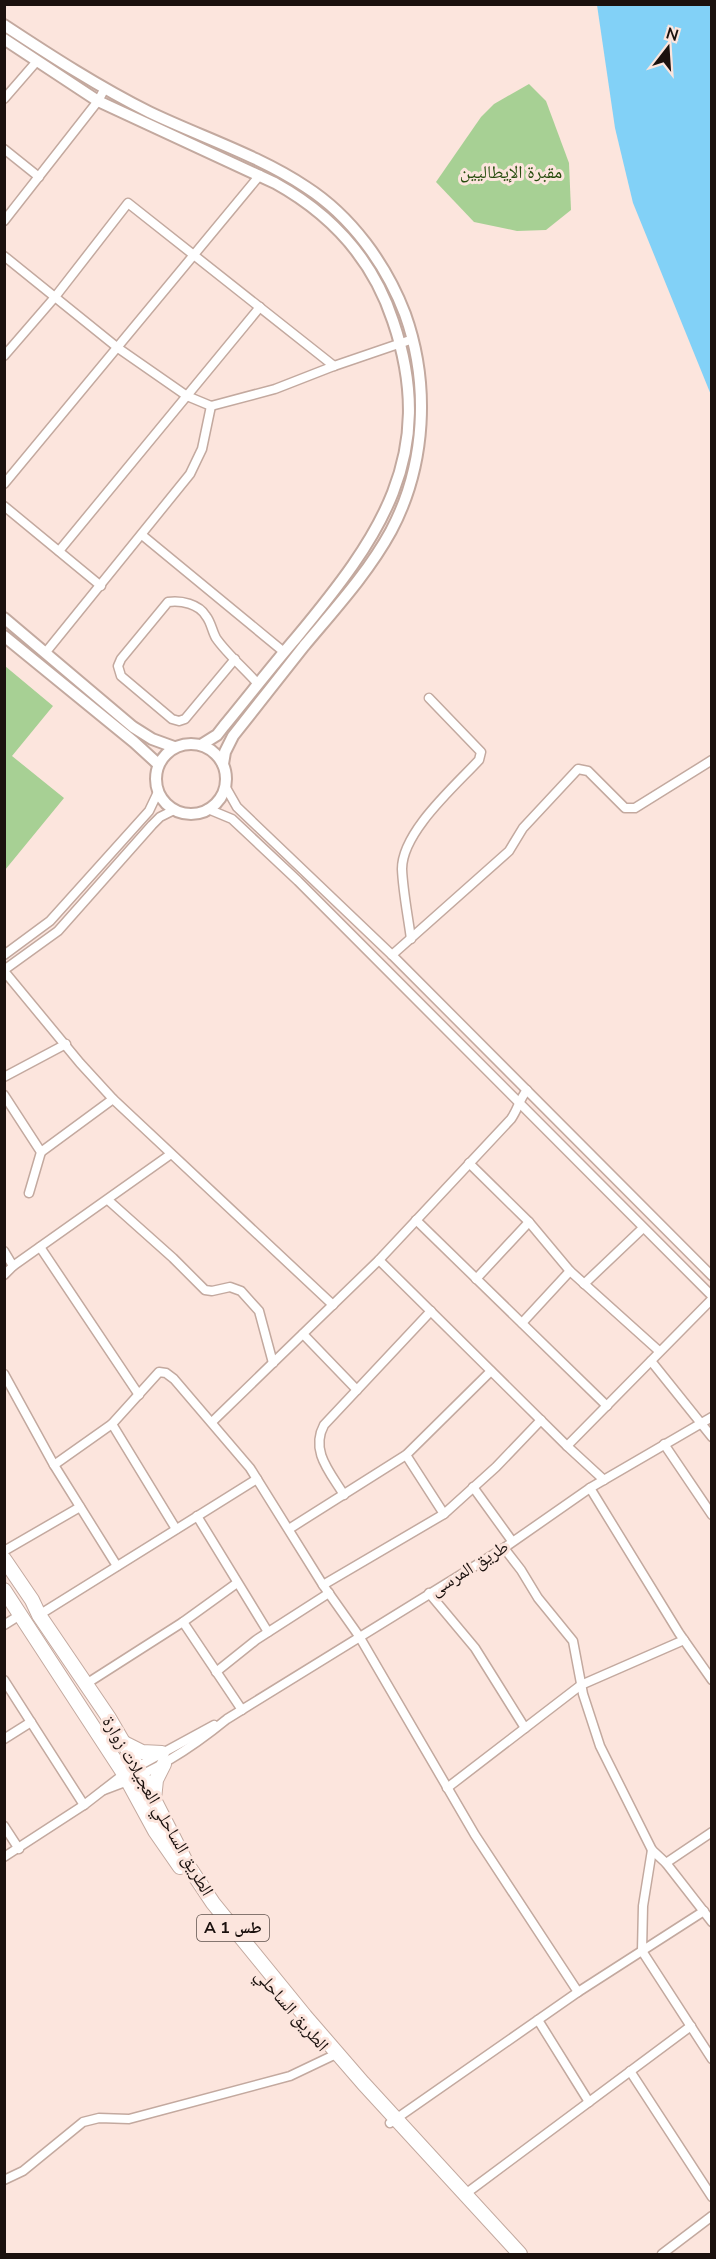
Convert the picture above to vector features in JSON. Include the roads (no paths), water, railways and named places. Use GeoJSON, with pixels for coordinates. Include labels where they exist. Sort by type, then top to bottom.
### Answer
{"type":"FeatureCollection","features":[{"type":"Feature","properties":{"kind":"highway","name":"الطريق الساحلي العجيلات زوارة"},"geometry":{"type":"LineString","coordinates":[[4,1558],[123,1743],[133,1774],[154,1799],[187,1864],[213,1903],[393,2121]]}},
{"type":"Feature","properties":{"kind":"highway","name":"الطريق الساحلي"},"geometry":{"type":"LineString","coordinates":[[4,1590],[133,1774],[155,1831],[238,1948],[332,2056],[463,2196],[513,2254]]}},
{"type":"Feature","properties":{"kind":"highway"},"geometry":{"type":"LineString","coordinates":[[123,1743],[163,1759],[156,1780],[154,1799]]}},
{"type":"Feature","properties":{"kind":"highway","name":"A 1 طس"},"geometry":{"type":"LineString","coordinates":[[463,2196],[520,2254]]}},
{"type":"Feature","properties":{"kind":"street"},"geometry":{"type":"LineString","coordinates":[[4,24],[105,88],[148,111],[273,168],[320,197],[341,215],[385,271],[397,293],[413,339],[420,372],[422,417],[415,462],[391,531],[368,567],[233,736],[223,764]]}},
{"type":"Feature","properties":{"kind":"street"},"geometry":{"type":"LineString","coordinates":[[4,39],[98,101],[260,175],[295,194],[341,232],[365,264],[386,298],[401,342],[408,374],[410,417],[403,459],[393,495],[383,519],[358,560],[330,597],[217,735],[201,745]]}},
{"type":"Feature","properties":{"kind":"street"},"geometry":{"type":"LineString","coordinates":[[4,99],[37,61]]}},
{"type":"Feature","properties":{"kind":"street"},"geometry":{"type":"LineString","coordinates":[[4,221],[98,101],[105,88]]}},
{"type":"Feature","properties":{"kind":"street"},"geometry":{"type":"LineString","coordinates":[[4,149],[39,177]]}},
{"type":"Feature","properties":{"kind":"street"},"geometry":{"type":"LineString","coordinates":[[4,484],[260,175]]}},
{"type":"Feature","properties":{"kind":"street"},"geometry":{"type":"LineString","coordinates":[[4,356],[55,297],[128,203],[334,366]]}},
{"type":"Feature","properties":{"kind":"street"},"geometry":{"type":"LineString","coordinates":[[4,256],[118,348],[188,396],[211,406],[275,389],[413,339]]}},
{"type":"Feature","properties":{"kind":"street"},"geometry":{"type":"LineString","coordinates":[[59,551],[260,307]]}},
{"type":"Feature","properties":{"kind":"street"},"geometry":{"type":"LineString","coordinates":[[46,652],[190,474],[202,449],[211,406]]}},
{"type":"Feature","properties":{"kind":"street"},"geometry":{"type":"LineString","coordinates":[[4,506],[101,586]]}},
{"type":"Feature","properties":{"kind":"street"},"geometry":{"type":"LineString","coordinates":[[142,535],[284,652]]}},
{"type":"Feature","properties":{"kind":"street"},"geometry":{"type":"LineString","coordinates":[[358,560],[368,567]]}},
{"type":"Feature","properties":{"kind":"street"},"geometry":{"type":"LineString","coordinates":[[235,659],[185,719],[179,721],[172,719],[121,676],[118,666],[121,659],[168,602],[176,601],[198,607],[206,615],[216,637],[258,684]]}},
{"type":"Feature","properties":{"kind":"street"},"geometry":{"type":"LineString","coordinates":[[4,618],[133,726],[152,739],[174,747]]}},
{"type":"Feature","properties":{"kind":"street"},"geometry":{"type":"LineString","coordinates":[[4,636],[158,764]]}},
{"type":"Feature","properties":{"kind":"street"},"geometry":{"type":"LineString","coordinates":[[411,939],[402,866],[410,843],[419,824],[479,760],[481,752],[429,698]]}},
{"type":"Feature","properties":{"kind":"street"},"geometry":{"type":"LineString","coordinates":[[187,744],[201,745],[210,749],[223,764],[226,775],[225,786],[219,800],[208,809],[197,813],[174,810],[158,792],[156,783],[158,764],[174,747],[187,744]]}},
{"type":"Feature","properties":{"kind":"street"},"geometry":{"type":"LineString","coordinates":[[392,955],[509,851],[523,828],[578,769],[588,771],[624,808],[629,809],[711,760]]}},
{"type":"Feature","properties":{"kind":"street"},"geometry":{"type":"LineString","coordinates":[[225,786],[237,807],[392,955],[711,1276]]}},
{"type":"Feature","properties":{"kind":"street"},"geometry":{"type":"LineString","coordinates":[[4,955],[41,929],[149,811],[158,792]]}},
{"type":"Feature","properties":{"kind":"street"},"geometry":{"type":"LineString","coordinates":[[208,809],[232,819],[298,881],[711,1298],[567,1446]]}},
{"type":"Feature","properties":{"kind":"street"},"geometry":{"type":"LineString","coordinates":[[174,810],[160,817],[152,825],[58,931],[4,970],[113,1099],[333,1305]]}},
{"type":"Feature","properties":{"kind":"street"},"geometry":{"type":"LineString","coordinates":[[41,929],[48,939]]}},
{"type":"Feature","properties":{"kind":"street"},"geometry":{"type":"LineString","coordinates":[[4,1077],[66,1044]]}},
{"type":"Feature","properties":{"kind":"street"},"geometry":{"type":"LineString","coordinates":[[212,1422],[380,1260],[511,1119],[518,1102],[527,1090]]}},
{"type":"Feature","properties":{"kind":"street"},"geometry":{"type":"LineString","coordinates":[[4,1095],[40,1152]]}},
{"type":"Feature","properties":{"kind":"street"},"geometry":{"type":"LineString","coordinates":[[29,1193],[40,1152],[113,1099]]}},
{"type":"Feature","properties":{"kind":"street"},"geometry":{"type":"LineString","coordinates":[[4,1275],[13,1266],[171,1154]]}},
{"type":"Feature","properties":{"kind":"street"},"geometry":{"type":"LineString","coordinates":[[469,1163],[529,1222],[570,1271],[659,1351]]}},
{"type":"Feature","properties":{"kind":"street"},"geometry":{"type":"LineString","coordinates":[[108,1200],[205,1290],[212,1291],[230,1287],[241,1291],[259,1311],[273,1363]]}},
{"type":"Feature","properties":{"kind":"street"},"geometry":{"type":"LineString","coordinates":[[416,1220],[607,1406]]}},
{"type":"Feature","properties":{"kind":"street"},"geometry":{"type":"LineString","coordinates":[[476,1279],[529,1222]]}},
{"type":"Feature","properties":{"kind":"street"},"geometry":{"type":"LineString","coordinates":[[584,1284],[643,1228]]}},
{"type":"Feature","properties":{"kind":"street"},"geometry":{"type":"LineString","coordinates":[[40,1247],[139,1395]]}},
{"type":"Feature","properties":{"kind":"street"},"geometry":{"type":"LineString","coordinates":[[4,1251],[13,1266]]}},
{"type":"Feature","properties":{"kind":"street"},"geometry":{"type":"LineString","coordinates":[[380,1260],[604,1480]]}},
{"type":"Feature","properties":{"kind":"street"},"geometry":{"type":"LineString","coordinates":[[522,1323],[570,1271]]}},
{"type":"Feature","properties":{"kind":"street"},"geometry":{"type":"LineString","coordinates":[[344,1495],[318,1449],[318,1441],[324,1425],[431,1311]]}},
{"type":"Feature","properties":{"kind":"street"},"geometry":{"type":"LineString","coordinates":[[303,1334],[357,1390]]}},
{"type":"Feature","properties":{"kind":"street"},"geometry":{"type":"LineString","coordinates":[[651,1361],[711,1437]]}},
{"type":"Feature","properties":{"kind":"street"},"geometry":{"type":"LineString","coordinates":[[289,1529],[406,1455],[491,1371]]}},
{"type":"Feature","properties":{"kind":"street"},"geometry":{"type":"LineString","coordinates":[[54,1464],[112,1424],[159,1372],[166,1373],[174,1379],[257,1479],[323,1585],[359,1636],[475,1835],[578,1992]]}},
{"type":"Feature","properties":{"kind":"street"},"geometry":{"type":"LineString","coordinates":[[4,1374],[54,1464],[117,1566]]}},
{"type":"Feature","properties":{"kind":"street","name":"طريق المرسى"},"geometry":{"type":"LineString","coordinates":[[4,1857],[104,1790],[197,1743],[227,1719],[504,1548],[590,1488],[711,1417]]}},
{"type":"Feature","properties":{"kind":"street"},"geometry":{"type":"LineString","coordinates":[[323,1585],[444,1514],[541,1420]]}},
{"type":"Feature","properties":{"kind":"street"},"geometry":{"type":"LineString","coordinates":[[112,1424],[176,1529]]}},
{"type":"Feature","properties":{"kind":"street"},"geometry":{"type":"LineString","coordinates":[[664,1444],[711,1515]]}},
{"type":"Feature","properties":{"kind":"street"},"geometry":{"type":"LineString","coordinates":[[406,1455],[444,1514]]}},
{"type":"Feature","properties":{"kind":"street"},"geometry":{"type":"LineString","coordinates":[[39,1615],[257,1479]]}},
{"type":"Feature","properties":{"kind":"street"},"geometry":{"type":"LineString","coordinates":[[473,1487],[512,1541]]}},
{"type":"Feature","properties":{"kind":"street"},"geometry":{"type":"LineString","coordinates":[[590,1488],[711,1680]]}},
{"type":"Feature","properties":{"kind":"street"},"geometry":{"type":"LineString","coordinates":[[4,1551],[80,1507]]}},
{"type":"Feature","properties":{"kind":"street"},"geometry":{"type":"LineString","coordinates":[[197,1516],[268,1632]]}},
{"type":"Feature","properties":{"kind":"street"},"geometry":{"type":"LineString","coordinates":[[504,1548],[538,1598],[573,1641],[581,1684],[600,1746],[652,1851],[666,1863],[711,1922]]}},
{"type":"Feature","properties":{"kind":"street"},"geometry":{"type":"LineString","coordinates":[[86,1684],[183,1622],[237,1583]]}},
{"type":"Feature","properties":{"kind":"street"},"geometry":{"type":"LineString","coordinates":[[216,1672],[268,1632],[329,1593]]}},
{"type":"Feature","properties":{"kind":"street"},"geometry":{"type":"LineString","coordinates":[[429,1593],[475,1648],[525,1728]]}},
{"type":"Feature","properties":{"kind":"street"},"geometry":{"type":"LineString","coordinates":[[4,1625],[20,1615]]}},
{"type":"Feature","properties":{"kind":"street"},"geometry":{"type":"LineString","coordinates":[[183,1622],[242,1710]]}},
{"type":"Feature","properties":{"kind":"street"},"geometry":{"type":"LineString","coordinates":[[447,1788],[581,1684],[684,1640]]}},
{"type":"Feature","properties":{"kind":"street"},"geometry":{"type":"LineString","coordinates":[[4,1680],[84,1805]]}},
{"type":"Feature","properties":{"kind":"street"},"geometry":{"type":"LineString","coordinates":[[4,1739],[31,1722]]}},
{"type":"Feature","properties":{"kind":"street"},"geometry":{"type":"LineString","coordinates":[[4,1826],[19,1849]]}},
{"type":"Feature","properties":{"kind":"street"},"geometry":{"type":"LineString","coordinates":[[666,1863],[711,1832]]}},
{"type":"Feature","properties":{"kind":"street"},"geometry":{"type":"LineString","coordinates":[[652,1851],[643,1906],[642,1951],[711,2059]]}},
{"type":"Feature","properties":{"kind":"street"},"geometry":{"type":"LineString","coordinates":[[393,2121],[578,1992],[704,1911]]}},
{"type":"Feature","properties":{"kind":"street"},"geometry":{"type":"LineString","coordinates":[[538,2020],[589,2102]]}},
{"type":"Feature","properties":{"kind":"street"},"geometry":{"type":"LineString","coordinates":[[463,2196],[691,2026]]}},
{"type":"Feature","properties":{"kind":"street"},"geometry":{"type":"LineString","coordinates":[[4,2180],[23,2171],[83,2122],[99,2118],[129,2119],[290,2076],[332,2056]]}},
{"type":"Feature","properties":{"kind":"street"},"geometry":{"type":"LineString","coordinates":[[630,2071],[711,2197]]}},
{"type":"Feature","properties":{"kind":"street"},"geometry":{"type":"LineString","coordinates":[[662,2254],[711,2217]]}},
{"type":"Feature","properties":{"kind":"water"},"geometry":{"type":"Polygon","coordinates":[[[597,5],[711,5],[711,395],[633,203],[615,128],[597,5]]]}},
{"type":"Feature","properties":{"kind":"park label","name":"مقبرة الإيطاليين"},"geometry":{"type":"Point","coordinates":[511,172]}}]}
